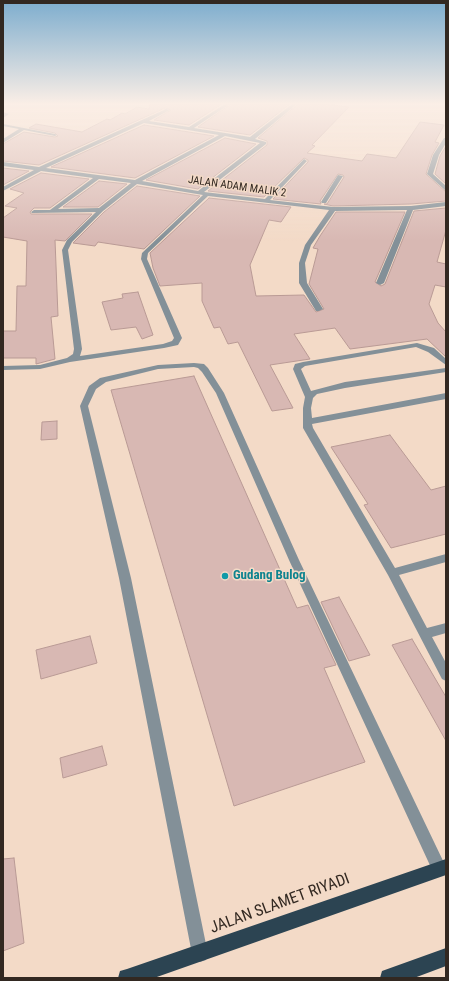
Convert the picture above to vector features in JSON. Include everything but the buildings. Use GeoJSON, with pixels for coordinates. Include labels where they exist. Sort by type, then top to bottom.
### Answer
{"type":"FeatureCollection","features":[{"type":"Feature","properties":{"kind":"highway","name":"JALAN SLAMET RIYADI"},"geometry":{"type":"LineString","coordinates":[[127,978],[200,954],[442,868]]}},
{"type":"Feature","properties":{"kind":"highway"},"geometry":{"type":"LineString","coordinates":[[389,978],[446,957]]}},
{"type":"Feature","properties":{"kind":"street"},"geometry":{"type":"LineString","coordinates":[[3,189],[80,150]]}},
{"type":"Feature","properties":{"kind":"street"},"geometry":{"type":"LineString","coordinates":[[70,360],[77,355],[78,350],[65,250],[69,241],[76,232],[136,182],[196,150]]}},
{"type":"Feature","properties":{"kind":"street"},"geometry":{"type":"LineString","coordinates":[[199,193],[256,150]]}},
{"type":"Feature","properties":{"kind":"street"},"geometry":{"type":"LineString","coordinates":[[439,150],[430,174],[446,189]]}},
{"type":"Feature","properties":{"kind":"street"},"geometry":{"type":"LineString","coordinates":[[266,201],[304,161]]}},
{"type":"Feature","properties":{"kind":"street","name":"JALAN ADAM MALIK 2"},"geometry":{"type":"LineString","coordinates":[[3,164],[136,182],[199,193],[266,201],[323,205],[333,209],[411,208],[446,204]]}},
{"type":"Feature","properties":{"kind":"street"},"geometry":{"type":"LineString","coordinates":[[323,205],[340,176]]}},
{"type":"Feature","properties":{"kind":"street"},"geometry":{"type":"LineString","coordinates":[[53,210],[98,177]]}},
{"type":"Feature","properties":{"kind":"street"},"geometry":{"type":"LineString","coordinates":[[3,368],[40,367],[70,360],[164,346],[175,343],[178,338],[144,260],[145,253],[208,194]]}},
{"type":"Feature","properties":{"kind":"street"},"geometry":{"type":"LineString","coordinates":[[380,283],[411,208]]}},
{"type":"Feature","properties":{"kind":"street"},"geometry":{"type":"LineString","coordinates":[[319,309],[303,283],[302,263],[308,245],[333,209]]}},
{"type":"Feature","properties":{"kind":"street"},"geometry":{"type":"LineString","coordinates":[[34,212],[53,210],[101,210]]}},
{"type":"Feature","properties":{"kind":"street"},"geometry":{"type":"LineString","coordinates":[[446,363],[431,350],[417,345],[303,364],[298,366],[297,369],[309,397],[307,408],[308,428],[392,573],[446,675]]}},
{"type":"Feature","properties":{"kind":"street"},"geometry":{"type":"LineString","coordinates":[[200,954],[125,578],[84,406],[92,388],[103,380],[158,366],[194,364],[201,366],[205,370],[220,393],[294,560],[442,868]]}},
{"type":"Feature","properties":{"kind":"street"},"geometry":{"type":"LineString","coordinates":[[309,397],[314,392],[345,385],[446,370]]}},
{"type":"Feature","properties":{"kind":"street"},"geometry":{"type":"LineString","coordinates":[[308,422],[446,396]]}},
{"type":"Feature","properties":{"kind":"street"},"geometry":{"type":"LineString","coordinates":[[392,573],[446,558]]}},
{"type":"Feature","properties":{"kind":"street"},"geometry":{"type":"LineString","coordinates":[[424,634],[446,628]]}},
{"type":"Feature","properties":{"kind":"place","name":"Gudang Bulog"},"geometry":{"type":"Point","coordinates":[225,576]}}]}
